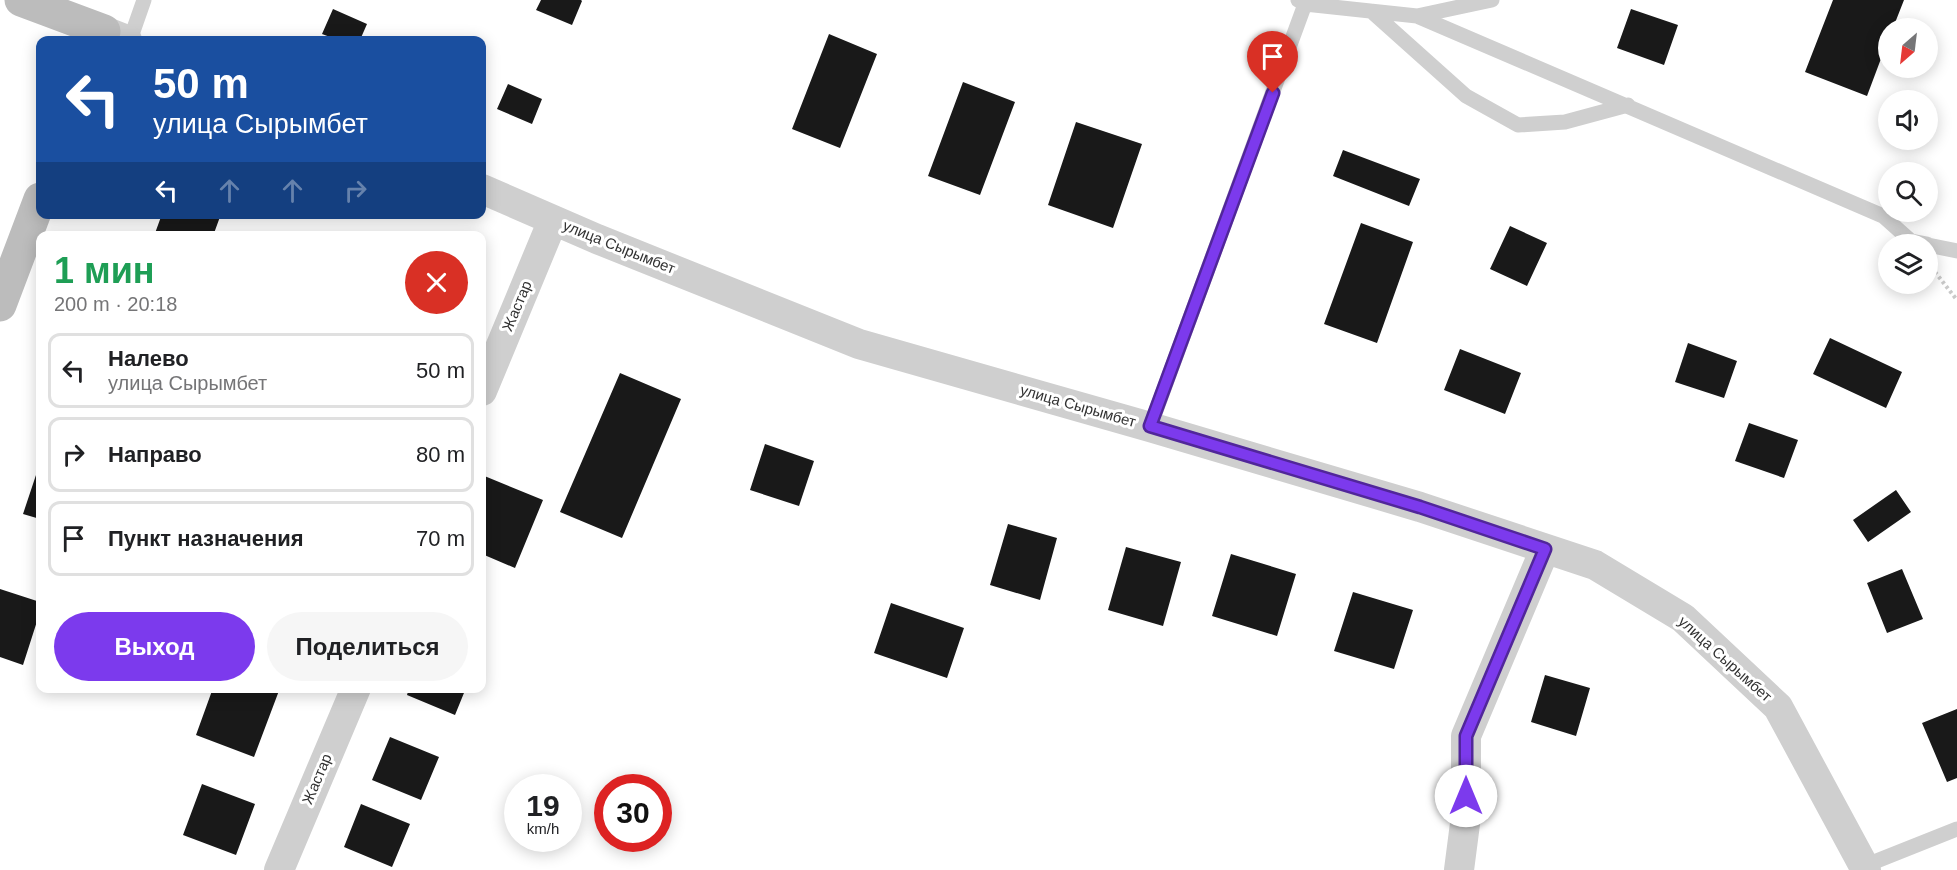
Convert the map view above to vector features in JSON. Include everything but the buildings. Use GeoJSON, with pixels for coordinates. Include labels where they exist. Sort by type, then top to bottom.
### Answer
{"type":"FeatureCollection","features":[{"type":"Feature","properties":{"kind":"street"},"geometry":{"type":"LineString","coordinates":[[21,0],[111,36]]}},
{"type":"Feature","properties":{"kind":"street","name":"улица Сырымбет"},"geometry":{"type":"LineString","coordinates":[[486,191],[859,344],[1150,426],[1420,507],[1595,565],[1683,618],[1778,707],[1865,868]]}},
{"type":"Feature","properties":{"kind":"street"},"geometry":{"type":"LineString","coordinates":[[0,305],[36,210]]}},
{"type":"Feature","properties":{"kind":"street","name":"Жастар"},"geometry":{"type":"LineString","coordinates":[[486,381],[553,220]]}},
{"type":"Feature","properties":{"kind":"street"},"geometry":{"type":"LineString","coordinates":[[1459,870],[1466,816],[1466,736],[1545,549]]}},
{"type":"Feature","properties":{"kind":"street","name":"Жастар"},"geometry":{"type":"LineString","coordinates":[[279,870],[354,693]]}},
{"type":"Feature","properties":{"kind":"lane"},"geometry":{"type":"LineString","coordinates":[[117,36],[144,0]]}},
{"type":"Feature","properties":{"kind":"lane"},"geometry":{"type":"LineString","coordinates":[[1418,16],[1492,0]]}},
{"type":"Feature","properties":{"kind":"lane"},"geometry":{"type":"LineString","coordinates":[[1150,426],[1302,2],[1418,16],[1883,216],[1903,234]]}},
{"type":"Feature","properties":{"kind":"lane"},"geometry":{"type":"LineString","coordinates":[[1371,11],[1466,96],[1518,125],[1565,122],[1628,105]]}},
{"type":"Feature","properties":{"kind":"lane"},"geometry":{"type":"LineString","coordinates":[[1938,247],[1957,251]]}},
{"type":"Feature","properties":{"kind":"lane"},"geometry":{"type":"LineString","coordinates":[[1865,868],[1957,829]]}},
{"type":"Feature","properties":{"kind":"path"},"geometry":{"type":"LineString","coordinates":[[1938,275],[1957,300]]}},
{"type":"Feature","properties":{"kind":"route"},"geometry":{"type":"LineString","coordinates":[[1273,93],[1150,426],[1420,507],[1545,549],[1466,736],[1466,796]]}}]}
